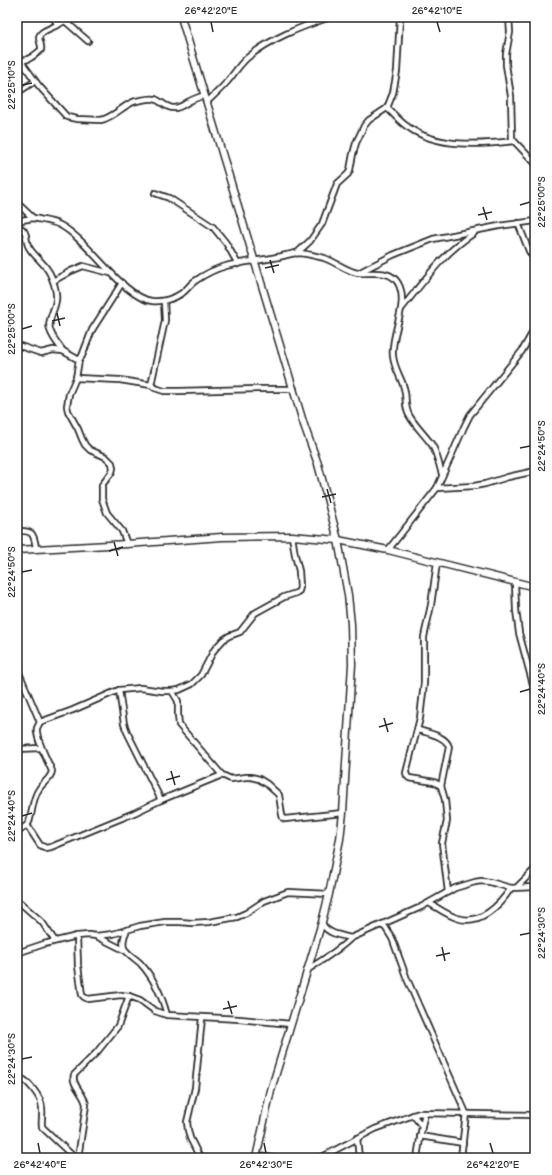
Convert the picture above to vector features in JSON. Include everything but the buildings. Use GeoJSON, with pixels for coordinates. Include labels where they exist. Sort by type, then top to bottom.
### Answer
{"type":"FeatureCollection","features":[{"type":"Feature","properties":{"kind":"street"},"geometry":{"type":"LineString","coordinates":[[53,17],[58,25]]}},
{"type":"Feature","properties":{"kind":"street"},"geometry":{"type":"LineString","coordinates":[[57,17],[67,19],[88,41]]}},
{"type":"Feature","properties":{"kind":"street"},"geometry":{"type":"LineString","coordinates":[[181,17],[294,390],[318,464],[338,540],[348,595],[352,645],[343,813],[340,839],[322,922],[272,1090],[256,1157],[272,1158]]}},
{"type":"Feature","properties":{"kind":"street"},"geometry":{"type":"LineString","coordinates":[[19,60],[67,117],[77,119],[105,119],[133,102],[155,99],[170,108],[176,108],[188,102],[206,98],[228,81],[240,65],[255,52],[295,30],[330,17]]}},
{"type":"Feature","properties":{"kind":"street"},"geometry":{"type":"LineString","coordinates":[[297,253],[310,240],[322,224],[337,184],[348,174],[350,170],[356,143],[364,126],[369,120],[387,108],[393,93],[397,71],[400,17]]}},
{"type":"Feature","properties":{"kind":"street"},"geometry":{"type":"LineString","coordinates":[[509,17],[510,32],[506,54],[506,65],[511,96],[512,134],[514,142],[535,163]]}},
{"type":"Feature","properties":{"kind":"street"},"geometry":{"type":"LineString","coordinates":[[19,60],[28,60],[41,50],[39,37],[41,34],[45,30],[58,25],[67,19]]}},
{"type":"Feature","properties":{"kind":"street"},"geometry":{"type":"LineString","coordinates":[[17,93],[36,81]]}},
{"type":"Feature","properties":{"kind":"street"},"geometry":{"type":"LineString","coordinates":[[387,108],[406,126],[423,136],[455,143],[468,144],[514,142]]}},
{"type":"Feature","properties":{"kind":"street"},"geometry":{"type":"LineString","coordinates":[[155,193],[169,198],[213,226],[226,243],[238,264]]}},
{"type":"Feature","properties":{"kind":"street"},"geometry":{"type":"LineString","coordinates":[[17,203],[33,218]]}},
{"type":"Feature","properties":{"kind":"street"},"geometry":{"type":"LineString","coordinates":[[17,221],[33,218],[60,225],[94,253],[122,283],[143,300],[153,302],[164,301],[182,293],[194,282],[208,273],[226,266],[297,253],[331,260],[346,269],[359,273],[380,272],[393,277],[401,288],[402,298],[393,348],[397,374],[404,389],[406,410],[434,450],[442,474]]}},
{"type":"Feature","properties":{"kind":"street"},"geometry":{"type":"LineString","coordinates":[[359,273],[392,255],[433,239],[535,221]]}},
{"type":"Feature","properties":{"kind":"street"},"geometry":{"type":"LineString","coordinates":[[518,223],[535,260]]}},
{"type":"Feature","properties":{"kind":"street"},"geometry":{"type":"LineString","coordinates":[[17,226],[25,232],[27,236],[26,242],[29,248],[48,269],[53,282],[56,300],[50,325],[53,338],[64,351],[80,360]]}},
{"type":"Feature","properties":{"kind":"street"},"geometry":{"type":"LineString","coordinates":[[401,309],[443,258],[477,231]]}},
{"type":"Feature","properties":{"kind":"street"},"geometry":{"type":"LineString","coordinates":[[53,282],[71,270],[83,266],[112,273]]}},
{"type":"Feature","properties":{"kind":"street"},"geometry":{"type":"LineString","coordinates":[[122,283],[92,330],[80,360],[76,378],[69,394],[67,406],[85,445],[90,450],[106,457],[112,463],[112,472],[102,485],[102,499],[107,513],[122,531],[127,544]]}},
{"type":"Feature","properties":{"kind":"street"},"geometry":{"type":"LineString","coordinates":[[151,385],[164,325],[164,301]]}},
{"type":"Feature","properties":{"kind":"street"},"geometry":{"type":"LineString","coordinates":[[388,550],[437,488],[442,474],[470,415],[522,351],[535,328]]}},
{"type":"Feature","properties":{"kind":"street"},"geometry":{"type":"LineString","coordinates":[[17,345],[41,353],[53,350],[64,351]]}},
{"type":"Feature","properties":{"kind":"street"},"geometry":{"type":"LineString","coordinates":[[76,378],[120,380],[151,385],[164,391],[250,389],[294,390]]}},
{"type":"Feature","properties":{"kind":"street"},"geometry":{"type":"LineString","coordinates":[[437,488],[474,486],[535,471]]}},
{"type":"Feature","properties":{"kind":"street"},"geometry":{"type":"LineString","coordinates":[[17,531],[32,533],[36,548]]}},
{"type":"Feature","properties":{"kind":"street"},"geometry":{"type":"LineString","coordinates":[[40,722],[73,710],[119,690],[141,688],[172,691],[180,690],[192,684],[201,674],[214,650],[222,640],[240,632],[255,613],[284,596],[296,593],[298,591],[300,587],[292,536]]}},
{"type":"Feature","properties":{"kind":"street"},"geometry":{"type":"LineString","coordinates":[[17,550],[222,537],[292,536],[338,540],[388,550],[535,588]]}},
{"type":"Feature","properties":{"kind":"street"},"geometry":{"type":"LineString","coordinates":[[437,563],[431,605],[424,637],[424,684],[422,705],[418,730],[406,773],[409,778],[434,782],[441,786]]}},
{"type":"Feature","properties":{"kind":"street"},"geometry":{"type":"LineString","coordinates":[[515,582],[519,633],[535,692]]}},
{"type":"Feature","properties":{"kind":"street"},"geometry":{"type":"LineString","coordinates":[[17,668],[40,722],[37,729],[41,748],[52,772],[52,774],[39,788],[32,802],[30,819],[27,825],[17,833]]}},
{"type":"Feature","properties":{"kind":"street"},"geometry":{"type":"LineString","coordinates":[[119,690],[126,732],[161,800]]}},
{"type":"Feature","properties":{"kind":"street"},"geometry":{"type":"LineString","coordinates":[[172,691],[178,701],[180,725],[222,775],[231,779],[251,777],[259,779],[267,784],[279,795],[282,815],[285,819],[343,813]]}},
{"type":"Feature","properties":{"kind":"street"},"geometry":{"type":"LineString","coordinates":[[418,730],[446,740],[449,747],[441,786],[445,800],[447,821],[442,843],[448,892]]}},
{"type":"Feature","properties":{"kind":"street"},"geometry":{"type":"LineString","coordinates":[[17,749],[41,748]]}},
{"type":"Feature","properties":{"kind":"street"},"geometry":{"type":"LineString","coordinates":[[27,825],[40,845],[46,848],[51,847],[134,814],[161,800],[222,775]]}},
{"type":"Feature","properties":{"kind":"street"},"geometry":{"type":"LineString","coordinates":[[517,888],[535,869]]}},
{"type":"Feature","properties":{"kind":"street"},"geometry":{"type":"LineString","coordinates":[[307,970],[351,938],[429,903],[461,886],[481,881],[511,888],[535,887]]}},
{"type":"Feature","properties":{"kind":"street"},"geometry":{"type":"LineString","coordinates":[[429,903],[457,918],[470,920],[478,918],[491,911],[505,898],[511,888]]}},
{"type":"Feature","properties":{"kind":"street"},"geometry":{"type":"LineString","coordinates":[[17,953],[39,945],[77,936],[113,934],[140,926],[165,922],[209,922],[237,916],[246,913],[264,901],[288,892],[329,894]]}},
{"type":"Feature","properties":{"kind":"street"},"geometry":{"type":"LineString","coordinates":[[17,900],[42,922],[55,941]]}},
{"type":"Feature","properties":{"kind":"street"},"geometry":{"type":"LineString","coordinates":[[322,922],[324,928],[328,931],[351,938]]}},
{"type":"Feature","properties":{"kind":"street"},"geometry":{"type":"LineString","coordinates":[[380,925],[385,927],[392,938],[407,979],[466,1113],[461,1158]]}},
{"type":"Feature","properties":{"kind":"street"},"geometry":{"type":"LineString","coordinates":[[126,952],[123,947],[123,941],[127,930]]}},
{"type":"Feature","properties":{"kind":"street"},"geometry":{"type":"LineString","coordinates":[[77,936],[78,966],[82,994],[88,999],[121,995],[140,1000],[155,1011],[167,1016],[291,1024]]}},
{"type":"Feature","properties":{"kind":"street"},"geometry":{"type":"LineString","coordinates":[[96,936],[133,956],[150,975],[163,1000],[167,1016]]}},
{"type":"Feature","properties":{"kind":"street"},"geometry":{"type":"LineString","coordinates":[[76,1158],[86,1105],[84,1097],[74,1083],[73,1078],[74,1075],[97,1052],[118,1026],[129,996]]}},
{"type":"Feature","properties":{"kind":"street"},"geometry":{"type":"LineString","coordinates":[[200,1158],[190,1138],[187,1122],[195,1088],[202,1018]]}},
{"type":"Feature","properties":{"kind":"street"},"geometry":{"type":"LineString","coordinates":[[17,1077],[24,1079],[36,1092],[41,1101],[42,1127],[76,1158]]}},
{"type":"Feature","properties":{"kind":"street"},"geometry":{"type":"LineString","coordinates":[[323,1158],[375,1129],[419,1113],[535,1115]]}},
{"type":"Feature","properties":{"kind":"street"},"geometry":{"type":"LineString","coordinates":[[417,1158],[425,1113]]}},
{"type":"Feature","properties":{"kind":"street"},"geometry":{"type":"LineString","coordinates":[[413,1115],[422,1126]]}},
{"type":"Feature","properties":{"kind":"street"},"geometry":{"type":"LineString","coordinates":[[420,1136],[463,1143]]}},
{"type":"Feature","properties":{"kind":"street"},"geometry":{"type":"LineString","coordinates":[[357,1138],[359,1158]]}}]}
